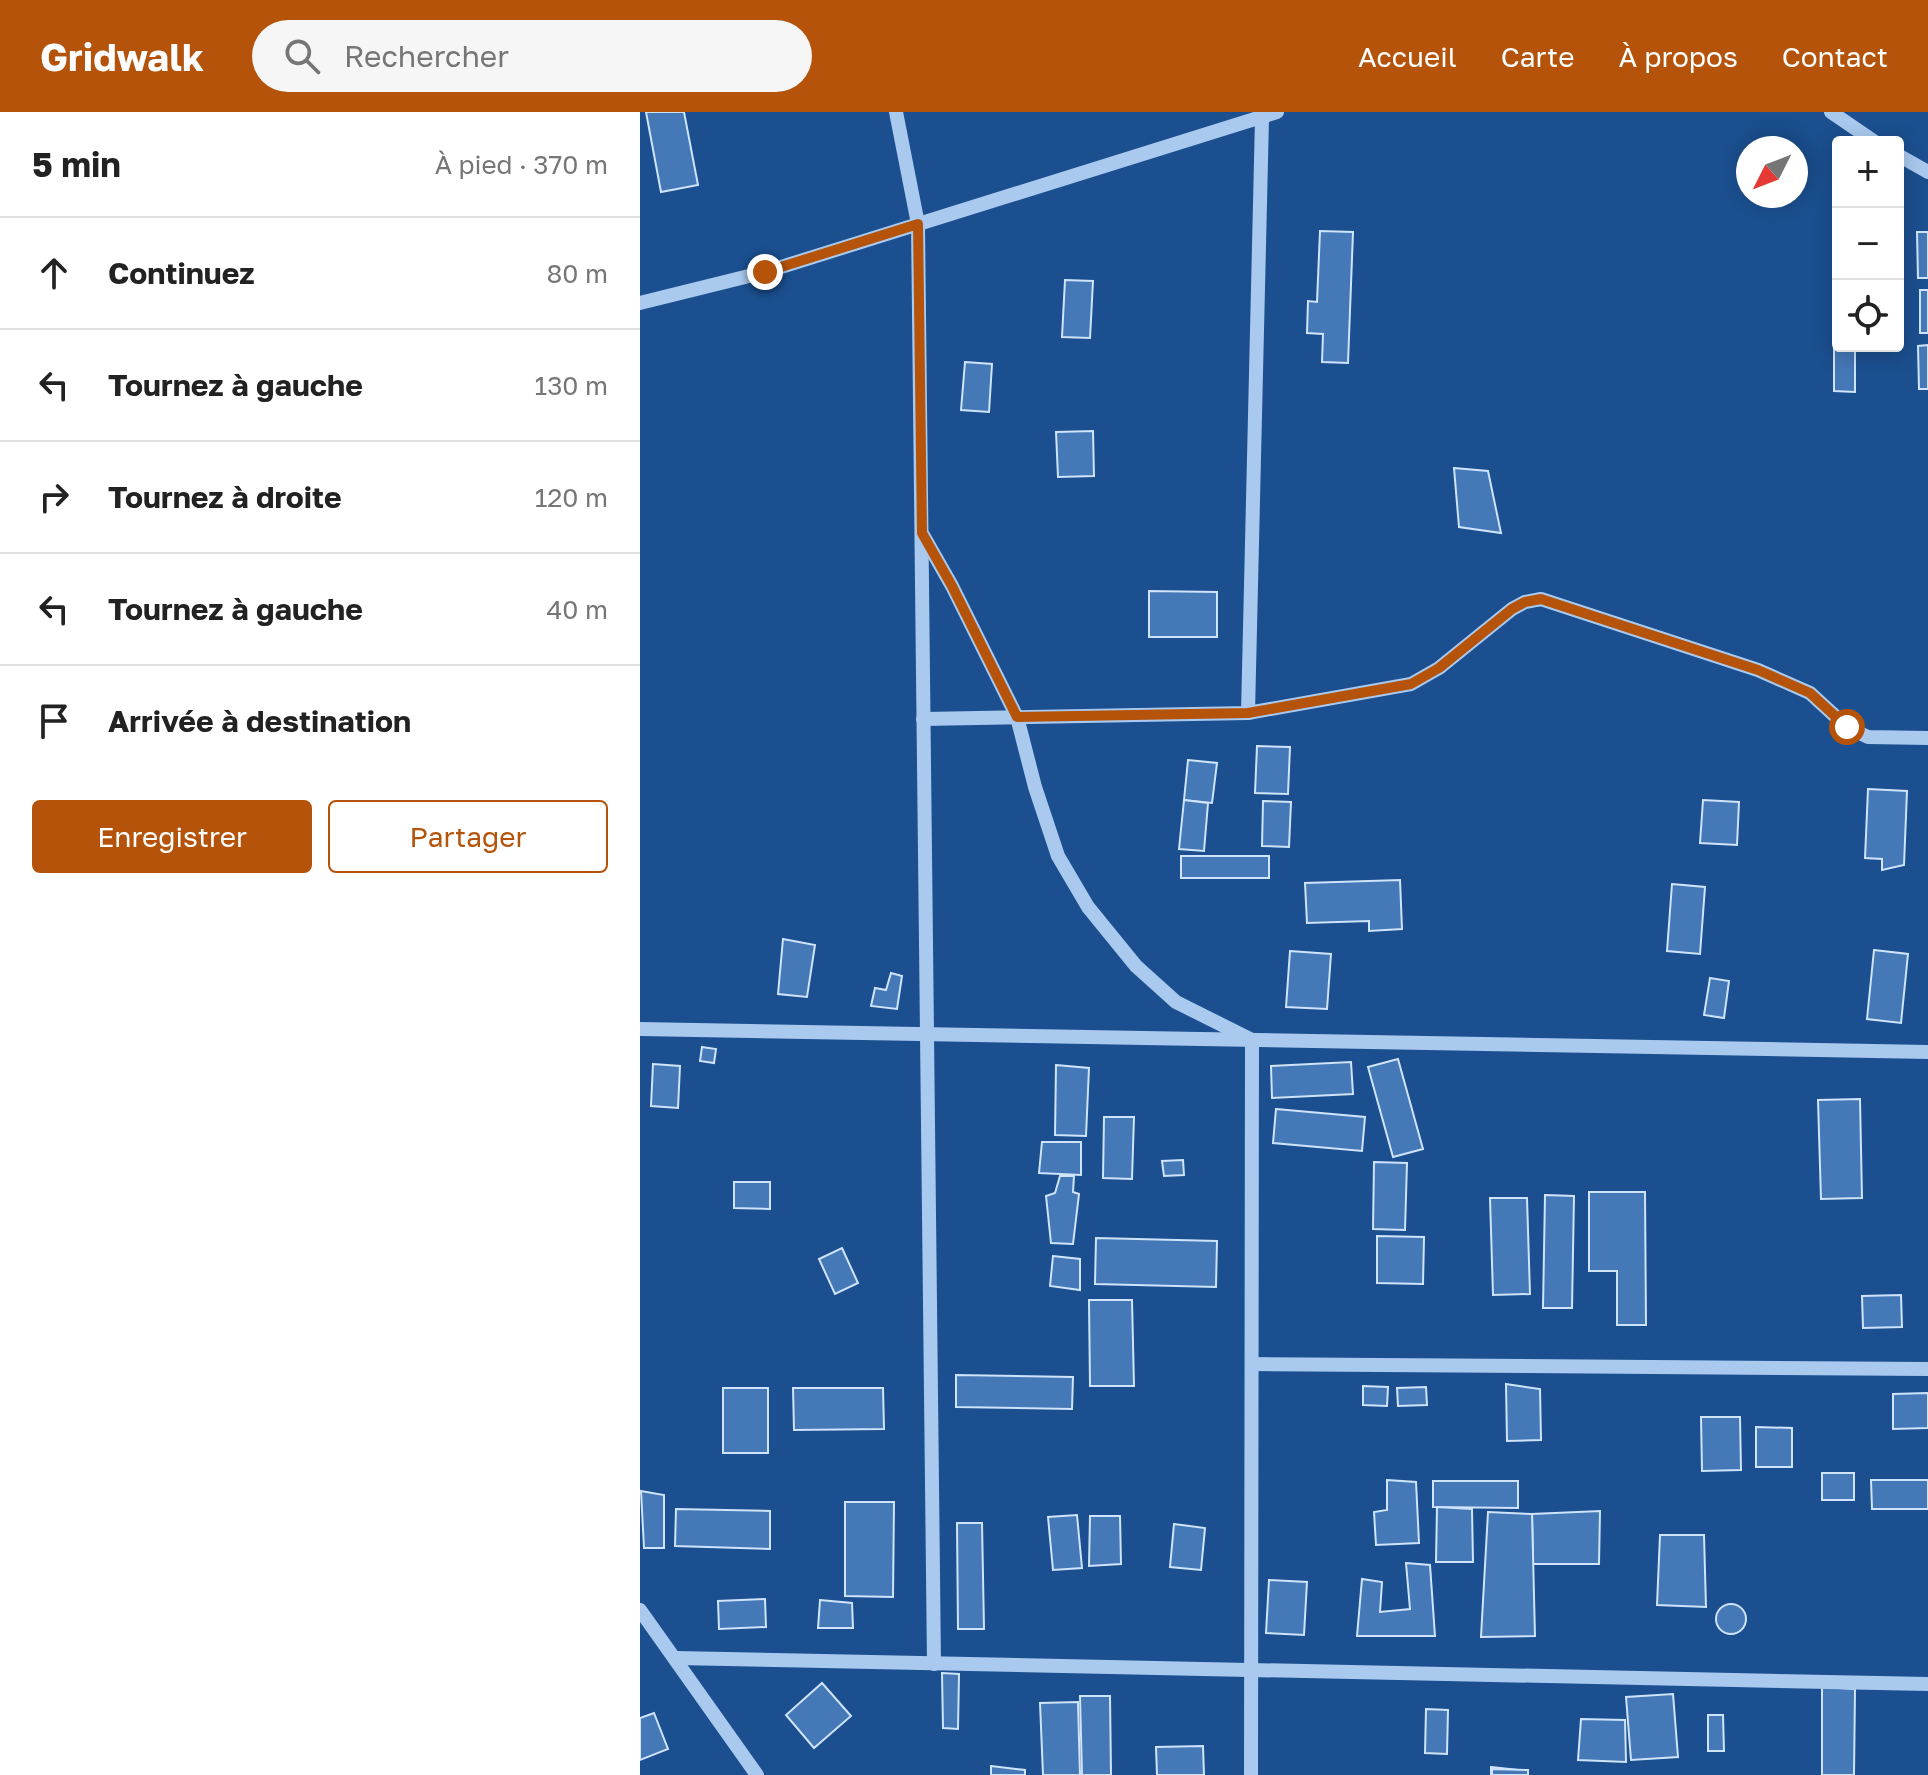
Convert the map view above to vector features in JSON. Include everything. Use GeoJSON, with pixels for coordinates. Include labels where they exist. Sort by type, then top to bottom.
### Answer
{"type":"FeatureCollection","features":[{"type":"Feature","properties":{"kind":"street"},"geometry":{"type":"LineString","coordinates":[[896,112],[918,224],[934,1664]]}},
{"type":"Feature","properties":{"kind":"street"},"geometry":{"type":"LineString","coordinates":[[640,303],[765,272],[1277,112]]}},
{"type":"Feature","properties":{"kind":"street"},"geometry":{"type":"LineString","coordinates":[[1831,112],[1866,136]]}},
{"type":"Feature","properties":{"kind":"street"},"geometry":{"type":"LineString","coordinates":[[1248,713],[1262,118]]}},
{"type":"Feature","properties":{"kind":"street"},"geometry":{"type":"LineString","coordinates":[[1904,158],[1928,172]]}},
{"type":"Feature","properties":{"kind":"street"},"geometry":{"type":"LineString","coordinates":[[922,533],[1017,717],[1035,787],[1058,856],[1088,907],[1136,966],[1176,1002],[1252,1040]]}},
{"type":"Feature","properties":{"kind":"street"},"geometry":{"type":"LineString","coordinates":[[923,719],[1248,713],[1411,684],[1439,668],[1512,609],[1541,599],[1758,670],[1810,693],[1847,727],[1868,737],[1928,738]]}},
{"type":"Feature","properties":{"kind":"street"},"geometry":{"type":"LineString","coordinates":[[640,1029],[1928,1052]]}},
{"type":"Feature","properties":{"kind":"street"},"geometry":{"type":"LineString","coordinates":[[1251,1775],[1252,1040]]}},
{"type":"Feature","properties":{"kind":"street"},"geometry":{"type":"LineString","coordinates":[[1252,1364],[1928,1369]]}},
{"type":"Feature","properties":{"kind":"street"},"geometry":{"type":"LineString","coordinates":[[640,1610],[757,1775]]}},
{"type":"Feature","properties":{"kind":"street"},"geometry":{"type":"LineString","coordinates":[[676,1658],[1928,1684]]}},
{"type":"Feature","properties":{"kind":"building"},"geometry":{"type":"Polygon","coordinates":[[[646,112],[684,112],[698,185],[661,192],[646,112]]]}},
{"type":"Feature","properties":{"kind":"building"},"geometry":{"type":"Polygon","coordinates":[[[1320,231],[1353,232],[1348,363],[1322,362],[1323,334],[1307,333],[1308,301],[1317,302],[1320,231]]]}},
{"type":"Feature","properties":{"kind":"building"},"geometry":{"type":"Polygon","coordinates":[[[1917,232],[1928,232],[1928,278],[1918,278],[1917,232]]]}},
{"type":"Feature","properties":{"kind":"building"},"geometry":{"type":"Polygon","coordinates":[[[1065,280],[1093,281],[1090,338],[1062,337],[1065,280]]]}},
{"type":"Feature","properties":{"kind":"building"},"geometry":{"type":"Polygon","coordinates":[[[1920,290],[1928,290],[1928,333],[1920,333],[1920,290]]]}},
{"type":"Feature","properties":{"kind":"building"},"geometry":{"type":"Polygon","coordinates":[[[1928,345],[1928,389],[1919,389],[1918,346],[1928,345]]]}},
{"type":"Feature","properties":{"kind":"building"},"geometry":{"type":"Polygon","coordinates":[[[1834,352],[1855,352],[1855,392],[1834,391],[1834,352]]]}},
{"type":"Feature","properties":{"kind":"building"},"geometry":{"type":"Polygon","coordinates":[[[965,362],[992,364],[989,412],[961,410],[965,362]]]}},
{"type":"Feature","properties":{"kind":"building"},"geometry":{"type":"Polygon","coordinates":[[[1093,431],[1094,476],[1058,477],[1056,432],[1093,431]]]}},
{"type":"Feature","properties":{"kind":"building"},"geometry":{"type":"Polygon","coordinates":[[[1454,468],[1488,471],[1501,533],[1459,527],[1454,468]]]}},
{"type":"Feature","properties":{"kind":"building"},"geometry":{"type":"Polygon","coordinates":[[[1149,591],[1217,592],[1217,637],[1149,637],[1149,591]]]}},
{"type":"Feature","properties":{"kind":"building"},"geometry":{"type":"Polygon","coordinates":[[[1257,746],[1290,747],[1288,794],[1255,793],[1257,746]]]}},
{"type":"Feature","properties":{"kind":"building"},"geometry":{"type":"Polygon","coordinates":[[[1188,760],[1217,763],[1212,803],[1184,800],[1188,760]]]}},
{"type":"Feature","properties":{"kind":"building"},"geometry":{"type":"Polygon","coordinates":[[[1868,789],[1907,791],[1904,865],[1882,870],[1882,859],[1865,858],[1868,789]]]}},
{"type":"Feature","properties":{"kind":"building"},"geometry":{"type":"Polygon","coordinates":[[[1184,800],[1208,803],[1204,851],[1179,849],[1184,800]]]}},
{"type":"Feature","properties":{"kind":"building"},"geometry":{"type":"Polygon","coordinates":[[[1703,800],[1739,802],[1737,845],[1700,843],[1703,800]]]}},
{"type":"Feature","properties":{"kind":"building"},"geometry":{"type":"Polygon","coordinates":[[[1263,801],[1291,802],[1289,847],[1262,846],[1263,801]]]}},
{"type":"Feature","properties":{"kind":"building"},"geometry":{"type":"Polygon","coordinates":[[[1181,856],[1269,856],[1269,878],[1181,878],[1181,856]]]}},
{"type":"Feature","properties":{"kind":"building"},"geometry":{"type":"Polygon","coordinates":[[[1400,880],[1402,929],[1369,931],[1369,921],[1307,923],[1305,883],[1400,880]]]}},
{"type":"Feature","properties":{"kind":"building"},"geometry":{"type":"Polygon","coordinates":[[[1672,884],[1705,887],[1700,954],[1667,951],[1672,884]]]}},
{"type":"Feature","properties":{"kind":"building"},"geometry":{"type":"Polygon","coordinates":[[[783,939],[815,945],[807,997],[778,994],[783,939]]]}},
{"type":"Feature","properties":{"kind":"building"},"geometry":{"type":"Polygon","coordinates":[[[1874,950],[1908,954],[1901,1023],[1867,1019],[1874,950]]]}},
{"type":"Feature","properties":{"kind":"building"},"geometry":{"type":"Polygon","coordinates":[[[1290,951],[1331,954],[1327,1009],[1286,1007],[1290,951]]]}},
{"type":"Feature","properties":{"kind":"building"},"geometry":{"type":"Polygon","coordinates":[[[891,973],[902,976],[897,1009],[871,1006],[875,988],[886,990],[891,973]]]}},
{"type":"Feature","properties":{"kind":"building"},"geometry":{"type":"Polygon","coordinates":[[[1710,978],[1729,981],[1724,1018],[1704,1015],[1710,978]]]}},
{"type":"Feature","properties":{"kind":"building"},"geometry":{"type":"Polygon","coordinates":[[[702,1047],[716,1049],[714,1063],[700,1061],[702,1047]]]}},
{"type":"Feature","properties":{"kind":"building"},"geometry":{"type":"Polygon","coordinates":[[[1398,1059],[1423,1149],[1393,1157],[1368,1067],[1398,1059]]]}},
{"type":"Feature","properties":{"kind":"building"},"geometry":{"type":"Polygon","coordinates":[[[1351,1062],[1353,1094],[1272,1098],[1271,1066],[1351,1062]]]}},
{"type":"Feature","properties":{"kind":"building"},"geometry":{"type":"Polygon","coordinates":[[[653,1064],[680,1066],[678,1108],[651,1106],[653,1064]]]}},
{"type":"Feature","properties":{"kind":"building"},"geometry":{"type":"Polygon","coordinates":[[[1056,1065],[1089,1068],[1086,1136],[1055,1135],[1056,1065]]]}},
{"type":"Feature","properties":{"kind":"building"},"geometry":{"type":"Polygon","coordinates":[[[1860,1099],[1862,1198],[1821,1199],[1818,1100],[1860,1099]]]}},
{"type":"Feature","properties":{"kind":"building"},"geometry":{"type":"Polygon","coordinates":[[[1276,1109],[1365,1117],[1362,1151],[1273,1143],[1276,1109]]]}},
{"type":"Feature","properties":{"kind":"building"},"geometry":{"type":"Polygon","coordinates":[[[1104,1117],[1134,1117],[1132,1179],[1103,1178],[1104,1117]]]}},
{"type":"Feature","properties":{"kind":"building"},"geometry":{"type":"Polygon","coordinates":[[[1042,1142],[1081,1142],[1081,1175],[1039,1173],[1042,1142]]]}},
{"type":"Feature","properties":{"kind":"building"},"geometry":{"type":"Polygon","coordinates":[[[1183,1160],[1184,1175],[1164,1176],[1162,1161],[1183,1160]]]}},
{"type":"Feature","properties":{"kind":"building"},"geometry":{"type":"Polygon","coordinates":[[[1374,1162],[1407,1163],[1405,1230],[1373,1229],[1374,1162]]]}},
{"type":"Feature","properties":{"kind":"building"},"geometry":{"type":"Polygon","coordinates":[[[1060,1176],[1074,1176],[1073,1192],[1079,1194],[1073,1244],[1051,1243],[1046,1196],[1055,1193],[1060,1176]]]}},
{"type":"Feature","properties":{"kind":"building"},"geometry":{"type":"Polygon","coordinates":[[[734,1182],[770,1182],[770,1209],[734,1208],[734,1182]]]}},
{"type":"Feature","properties":{"kind":"building"},"geometry":{"type":"Polygon","coordinates":[[[1589,1192],[1645,1192],[1646,1325],[1617,1325],[1617,1271],[1589,1271],[1589,1192]]]}},
{"type":"Feature","properties":{"kind":"building"},"geometry":{"type":"Polygon","coordinates":[[[1545,1195],[1574,1196],[1572,1308],[1543,1308],[1545,1195]]]}},
{"type":"Feature","properties":{"kind":"building"},"geometry":{"type":"Polygon","coordinates":[[[1490,1198],[1527,1198],[1530,1294],[1493,1295],[1490,1198]]]}},
{"type":"Feature","properties":{"kind":"building"},"geometry":{"type":"Polygon","coordinates":[[[1377,1236],[1424,1237],[1423,1284],[1377,1283],[1377,1236]]]}},
{"type":"Feature","properties":{"kind":"building"},"geometry":{"type":"Polygon","coordinates":[[[1096,1238],[1217,1241],[1216,1287],[1095,1284],[1096,1238]]]}},
{"type":"Feature","properties":{"kind":"building"},"geometry":{"type":"Polygon","coordinates":[[[842,1248],[858,1283],[835,1294],[819,1259],[842,1248]]]}},
{"type":"Feature","properties":{"kind":"building"},"geometry":{"type":"Polygon","coordinates":[[[1053,1256],[1080,1259],[1080,1290],[1050,1286],[1053,1256]]]}},
{"type":"Feature","properties":{"kind":"building"},"geometry":{"type":"Polygon","coordinates":[[[1901,1295],[1902,1327],[1863,1328],[1862,1296],[1901,1295]]]}},
{"type":"Feature","properties":{"kind":"building"},"geometry":{"type":"Polygon","coordinates":[[[1089,1300],[1132,1300],[1134,1386],[1090,1386],[1089,1300]]]}},
{"type":"Feature","properties":{"kind":"building"},"geometry":{"type":"Polygon","coordinates":[[[956,1375],[1073,1377],[1072,1409],[956,1407],[956,1375]]]}},
{"type":"Feature","properties":{"kind":"building"},"geometry":{"type":"Polygon","coordinates":[[[1506,1384],[1540,1389],[1541,1440],[1507,1441],[1506,1384]]]}},
{"type":"Feature","properties":{"kind":"building"},"geometry":{"type":"Polygon","coordinates":[[[1363,1386],[1388,1387],[1387,1406],[1363,1405],[1363,1386]]]}},
{"type":"Feature","properties":{"kind":"building"},"geometry":{"type":"Polygon","coordinates":[[[1426,1387],[1427,1405],[1398,1406],[1397,1388],[1426,1387]]]}},
{"type":"Feature","properties":{"kind":"building"},"geometry":{"type":"Polygon","coordinates":[[[723,1388],[768,1388],[768,1453],[723,1453],[723,1388]]]}},
{"type":"Feature","properties":{"kind":"building"},"geometry":{"type":"Polygon","coordinates":[[[793,1388],[883,1388],[884,1429],[794,1430],[793,1388]]]}},
{"type":"Feature","properties":{"kind":"building"},"geometry":{"type":"Polygon","coordinates":[[[1928,1393],[1928,1428],[1893,1429],[1893,1394],[1928,1393]]]}},
{"type":"Feature","properties":{"kind":"building"},"geometry":{"type":"Polygon","coordinates":[[[1701,1417],[1740,1417],[1741,1470],[1702,1471],[1701,1417]]]}},
{"type":"Feature","properties":{"kind":"building"},"geometry":{"type":"Polygon","coordinates":[[[1756,1427],[1792,1428],[1792,1467],[1756,1467],[1756,1427]]]}},
{"type":"Feature","properties":{"kind":"building"},"geometry":{"type":"Polygon","coordinates":[[[1822,1473],[1854,1473],[1854,1500],[1822,1500],[1822,1473]]]}},
{"type":"Feature","properties":{"kind":"building"},"geometry":{"type":"Polygon","coordinates":[[[1387,1480],[1416,1482],[1419,1543],[1376,1545],[1374,1512],[1387,1510],[1387,1480]]]}},
{"type":"Feature","properties":{"kind":"building"},"geometry":{"type":"Polygon","coordinates":[[[1871,1480],[1928,1480],[1928,1509],[1872,1509],[1871,1480]]]}},
{"type":"Feature","properties":{"kind":"building"},"geometry":{"type":"Polygon","coordinates":[[[1433,1481],[1518,1481],[1518,1508],[1433,1507],[1433,1481]]]}},
{"type":"Feature","properties":{"kind":"building"},"geometry":{"type":"Polygon","coordinates":[[[641,1491],[664,1495],[664,1548],[644,1548],[641,1491]]]}},
{"type":"Feature","properties":{"kind":"building"},"geometry":{"type":"Polygon","coordinates":[[[845,1502],[894,1502],[893,1597],[845,1596],[845,1502]]]}},
{"type":"Feature","properties":{"kind":"building"},"geometry":{"type":"Polygon","coordinates":[[[1437,1507],[1472,1509],[1473,1562],[1436,1562],[1437,1507]]]}},
{"type":"Feature","properties":{"kind":"building"},"geometry":{"type":"Polygon","coordinates":[[[676,1509],[770,1511],[770,1549],[675,1546],[676,1509]]]}},
{"type":"Feature","properties":{"kind":"building"},"geometry":{"type":"Polygon","coordinates":[[[1600,1511],[1599,1564],[1533,1564],[1532,1514],[1600,1511]]]}},
{"type":"Feature","properties":{"kind":"building"},"geometry":{"type":"Polygon","coordinates":[[[1488,1512],[1532,1514],[1535,1636],[1481,1637],[1488,1512]]]}},
{"type":"Feature","properties":{"kind":"building"},"geometry":{"type":"Polygon","coordinates":[[[1077,1515],[1082,1568],[1053,1570],[1048,1517],[1077,1515]]]}},
{"type":"Feature","properties":{"kind":"building"},"geometry":{"type":"Polygon","coordinates":[[[1090,1516],[1120,1516],[1121,1564],[1089,1566],[1090,1516]]]}},
{"type":"Feature","properties":{"kind":"building"},"geometry":{"type":"Polygon","coordinates":[[[957,1523],[982,1523],[984,1629],[958,1629],[957,1523]]]}},
{"type":"Feature","properties":{"kind":"building"},"geometry":{"type":"Polygon","coordinates":[[[1174,1524],[1205,1528],[1201,1570],[1170,1567],[1174,1524]]]}},
{"type":"Feature","properties":{"kind":"building"},"geometry":{"type":"Polygon","coordinates":[[[1660,1535],[1704,1535],[1706,1607],[1657,1605],[1660,1535]]]}},
{"type":"Feature","properties":{"kind":"building"},"geometry":{"type":"Polygon","coordinates":[[[1406,1563],[1430,1565],[1435,1636],[1357,1636],[1362,1579],[1382,1582],[1380,1612],[1410,1609],[1406,1563]]]}},
{"type":"Feature","properties":{"kind":"building"},"geometry":{"type":"Polygon","coordinates":[[[1269,1580],[1307,1582],[1304,1635],[1266,1633],[1269,1580]]]}},
{"type":"Feature","properties":{"kind":"building"},"geometry":{"type":"Polygon","coordinates":[[[765,1599],[766,1627],[719,1629],[718,1601],[765,1599]]]}},
{"type":"Feature","properties":{"kind":"building"},"geometry":{"type":"Polygon","coordinates":[[[820,1600],[852,1603],[853,1628],[818,1628],[820,1600]]]}},
{"type":"Feature","properties":{"kind":"building"},"geometry":{"type":"Polygon","coordinates":[[[1731,1604],[1737,1605],[1745,1613],[1745,1625],[1737,1633],[1731,1634],[1725,1633],[1717,1625],[1716,1619],[1717,1613],[1725,1605],[1731,1604]]]}},
{"type":"Feature","properties":{"kind":"building"},"geometry":{"type":"Polygon","coordinates":[[[942,1673],[959,1674],[958,1729],[943,1728],[942,1673]]]}},
{"type":"Feature","properties":{"kind":"building"},"geometry":{"type":"Polygon","coordinates":[[[822,1683],[851,1716],[814,1748],[786,1715],[822,1683]]]}},
{"type":"Feature","properties":{"kind":"building"},"geometry":{"type":"Polygon","coordinates":[[[1822,1687],[1855,1689],[1854,1775],[1822,1775],[1822,1687]]]}},
{"type":"Feature","properties":{"kind":"building"},"geometry":{"type":"Polygon","coordinates":[[[1673,1694],[1678,1757],[1631,1760],[1626,1697],[1673,1694]]]}},
{"type":"Feature","properties":{"kind":"building"},"geometry":{"type":"Polygon","coordinates":[[[1080,1696],[1110,1696],[1111,1775],[1082,1775],[1080,1696]]]}},
{"type":"Feature","properties":{"kind":"building"},"geometry":{"type":"Polygon","coordinates":[[[1078,1702],[1080,1775],[1043,1775],[1040,1703],[1078,1702]]]}},
{"type":"Feature","properties":{"kind":"building"},"geometry":{"type":"Polygon","coordinates":[[[1426,1709],[1448,1710],[1447,1754],[1425,1753],[1426,1709]]]}},
{"type":"Feature","properties":{"kind":"building"},"geometry":{"type":"Polygon","coordinates":[[[654,1713],[668,1749],[640,1760],[640,1718],[654,1713]]]}},
{"type":"Feature","properties":{"kind":"building"},"geometry":{"type":"Polygon","coordinates":[[[1708,1715],[1723,1715],[1724,1751],[1708,1751],[1708,1715]]]}},
{"type":"Feature","properties":{"kind":"building"},"geometry":{"type":"Polygon","coordinates":[[[1581,1719],[1625,1720],[1626,1762],[1578,1760],[1581,1719]]]}},
{"type":"Feature","properties":{"kind":"building"},"geometry":{"type":"Polygon","coordinates":[[[1203,1746],[1204,1775],[1157,1775],[1156,1747],[1203,1746]]]}},
{"type":"Feature","properties":{"kind":"building"},"geometry":{"type":"Polygon","coordinates":[[[991,1766],[1025,1770],[1025,1775],[991,1775],[991,1766]]]}},
{"type":"Feature","properties":{"kind":"building"},"geometry":{"type":"Polygon","coordinates":[[[1491,1767],[1528,1771],[1528,1775],[1491,1775],[1491,1767]]]}},
{"type":"Feature","properties":{"kind":"building"},"geometry":{"type":"Polygon","coordinates":[[[1492,1769],[1528,1770],[1528,1775],[1492,1775],[1492,1769]]]}},
{"type":"Feature","properties":{"kind":"route"},"geometry":{"type":"LineString","coordinates":[[765,272],[918,224],[922,533],[1017,717],[1248,713],[1411,684],[1439,668],[1512,609],[1541,599],[1758,670],[1810,693],[1847,727]]}}]}
